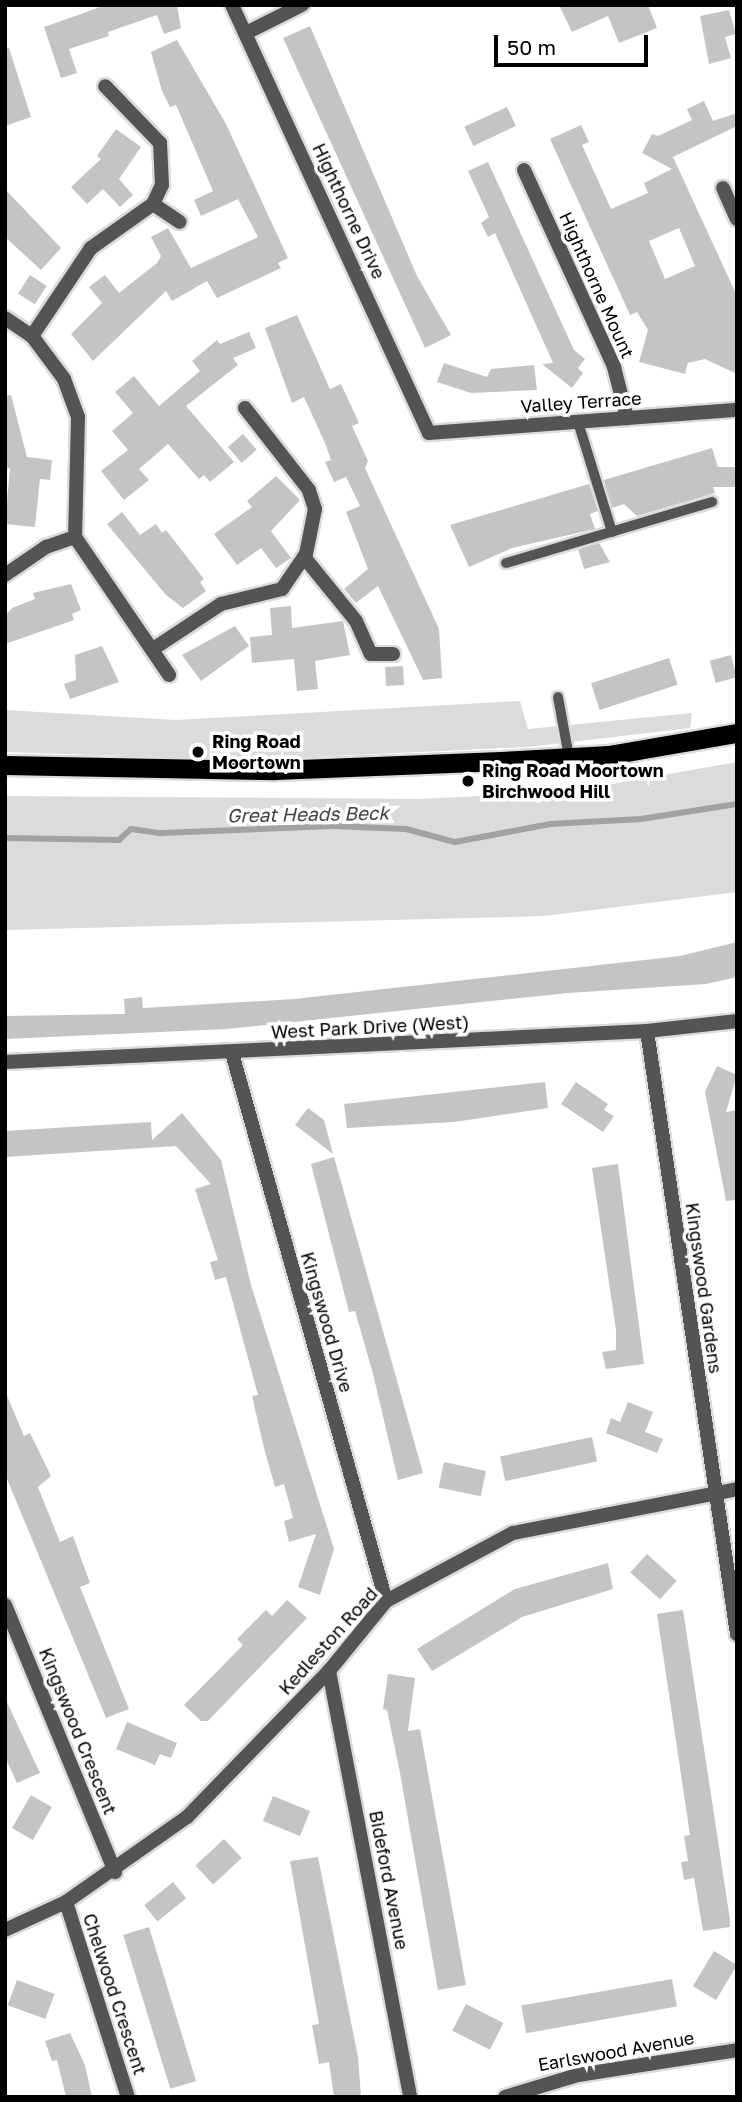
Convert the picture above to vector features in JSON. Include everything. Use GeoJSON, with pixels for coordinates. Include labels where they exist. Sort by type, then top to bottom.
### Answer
{"type":"FeatureCollection","features":[{"type":"Feature","properties":{"kind":"highway"},"geometry":{"type":"LineString","coordinates":[[5,765],[275,770],[569,757],[737,733]]}},
{"type":"Feature","properties":{"kind":"street","name":"Highthorne Drive"},"geometry":{"type":"LineString","coordinates":[[232,5],[429,433]]}},
{"type":"Feature","properties":{"kind":"street"},"geometry":{"type":"LineString","coordinates":[[246,33],[302,5]]}},
{"type":"Feature","properties":{"kind":"street"},"geometry":{"type":"LineString","coordinates":[[32,336],[91,248],[153,204],[162,185],[160,143],[105,86]]}},
{"type":"Feature","properties":{"kind":"street","name":"Highthorne Mount"},"geometry":{"type":"LineString","coordinates":[[524,170],[614,367],[627,418]]}},
{"type":"Feature","properties":{"kind":"street"},"geometry":{"type":"LineString","coordinates":[[723,188],[737,219]]}},
{"type":"Feature","properties":{"kind":"street"},"geometry":{"type":"LineString","coordinates":[[153,204],[180,222]]}},
{"type":"Feature","properties":{"kind":"street"},"geometry":{"type":"LineString","coordinates":[[5,318],[32,336],[64,379],[78,417],[75,537],[169,675]]}},
{"type":"Feature","properties":{"kind":"street"},"geometry":{"type":"LineString","coordinates":[[153,649],[221,604],[282,589],[304,557],[315,509],[309,491],[246,408]]}},
{"type":"Feature","properties":{"kind":"street","name":"Valley Terrace"},"geometry":{"type":"LineString","coordinates":[[429,433],[737,410]]}},
{"type":"Feature","properties":{"kind":"street"},"geometry":{"type":"LineString","coordinates":[[5,575],[46,547],[75,537]]}},
{"type":"Feature","properties":{"kind":"street"},"geometry":{"type":"LineString","coordinates":[[304,557],[356,621],[371,654],[393,654]]}},
{"type":"Feature","properties":{"kind":"street","name":"West Park Drive (West)"},"geometry":{"type":"LineString","coordinates":[[5,1062],[647,1031],[737,1021]]}},
{"type":"Feature","properties":{"kind":"street","name":"Kingswood Gardens"},"geometry":{"type":"LineString","coordinates":[[647,1031],[737,1634]]}},
{"type":"Feature","properties":{"kind":"street","name":"Kingswood Drive"},"geometry":{"type":"LineString","coordinates":[[232,1053],[386,1601]]}},
{"type":"Feature","properties":{"kind":"street","name":"Kedleston Road"},"geometry":{"type":"LineString","coordinates":[[5,1930],[66,1902],[115,1872],[187,1818],[329,1671],[386,1601],[513,1533],[737,1489]]}},
{"type":"Feature","properties":{"kind":"street","name":"Kingswood Crescent"},"geometry":{"type":"LineString","coordinates":[[5,1605],[115,1872]]}},
{"type":"Feature","properties":{"kind":"street","name":"Bideford Avenue"},"geometry":{"type":"LineString","coordinates":[[329,1671],[410,2097]]}},
{"type":"Feature","properties":{"kind":"street","name":"Chelwood Crescent"},"geometry":{"type":"LineString","coordinates":[[66,1902],[128,2097]]}},
{"type":"Feature","properties":{"kind":"street","name":"Earlswood Avenue"},"geometry":{"type":"LineString","coordinates":[[505,2097],[578,2075],[737,2050]]}},
{"type":"Feature","properties":{"kind":"lane"},"geometry":{"type":"LineString","coordinates":[[578,422],[612,532]]}},
{"type":"Feature","properties":{"kind":"lane"},"geometry":{"type":"LineString","coordinates":[[506,564],[712,502]]}},
{"type":"Feature","properties":{"kind":"lane"},"geometry":{"type":"LineString","coordinates":[[558,697],[569,757]]}},
{"type":"Feature","properties":{"kind":"shaded area"},"geometry":{"type":"Polygon","coordinates":[[[520,701],[528,729],[692,713],[690,728],[528,747],[249,760],[5,752],[5,710],[176,720],[520,701]]]}},
{"type":"Feature","properties":{"kind":"shaded area"},"geometry":{"type":"Polygon","coordinates":[[[737,762],[737,892],[544,916],[5,930],[5,796],[422,799],[572,791],[737,762]]]}},
{"type":"Feature","properties":{"kind":"building"},"geometry":{"type":"Polygon","coordinates":[[[106,5],[177,5],[181,28],[164,34],[157,15],[108,32],[109,36],[69,49],[77,73],[61,78],[44,27],[106,5]]]}},
{"type":"Feature","properties":{"kind":"building"},"geometry":{"type":"Polygon","coordinates":[[[559,5],[648,5],[657,28],[619,43],[608,16],[572,32],[559,5]]]}},
{"type":"Feature","properties":{"kind":"building"},"geometry":{"type":"Polygon","coordinates":[[[729,10],[736,34],[725,37],[731,58],[709,64],[700,16],[729,10]]]}},
{"type":"Feature","properties":{"kind":"building"},"geometry":{"type":"Polygon","coordinates":[[[310,26],[417,276],[451,335],[425,348],[283,38],[310,26]]]}},
{"type":"Feature","properties":{"kind":"building"},"geometry":{"type":"Polygon","coordinates":[[[177,40],[226,124],[288,258],[278,263],[281,268],[217,298],[207,281],[172,301],[166,291],[93,361],[71,334],[102,303],[89,287],[105,275],[119,293],[157,263],[161,256],[151,237],[168,228],[191,268],[258,237],[238,199],[201,216],[194,200],[213,191],[176,105],[170,107],[162,91],[151,52],[177,40]]]}},
{"type":"Feature","properties":{"kind":"building"},"geometry":{"type":"Polygon","coordinates":[[[9,48],[31,117],[5,126],[5,49],[9,48]]]}},
{"type":"Feature","properties":{"kind":"building"},"geometry":{"type":"Polygon","coordinates":[[[704,101],[713,121],[737,113],[737,126],[673,157],[737,296],[737,374],[705,359],[688,363],[685,374],[639,362],[648,330],[637,312],[630,315],[550,139],[581,125],[589,142],[582,145],[611,209],[648,193],[644,183],[672,169],[642,153],[652,134],[658,136],[692,120],[687,109],[704,101]],[[679,228],[649,241],[665,279],[695,266],[679,228]]]}},
{"type":"Feature","properties":{"kind":"building"},"geometry":{"type":"Polygon","coordinates":[[[507,107],[516,126],[473,146],[464,127],[507,107]]]}},
{"type":"Feature","properties":{"kind":"building"},"geometry":{"type":"Polygon","coordinates":[[[116,129],[141,147],[119,179],[133,195],[120,207],[103,189],[87,204],[71,187],[101,159],[97,156],[116,129]]]}},
{"type":"Feature","properties":{"kind":"building"},"geometry":{"type":"Polygon","coordinates":[[[488,162],[574,350],[585,359],[578,368],[583,373],[572,388],[542,364],[553,363],[495,233],[488,237],[481,223],[489,217],[468,171],[488,162]]]}},
{"type":"Feature","properties":{"kind":"building"},"geometry":{"type":"Polygon","coordinates":[[[5,189],[61,248],[41,270],[5,237],[5,189]]]}},
{"type":"Feature","properties":{"kind":"building"},"geometry":{"type":"Polygon","coordinates":[[[30,275],[47,286],[35,304],[18,293],[30,275]]]}},
{"type":"Feature","properties":{"kind":"building"},"geometry":{"type":"Polygon","coordinates":[[[297,315],[330,389],[341,384],[359,423],[352,426],[368,461],[365,468],[439,629],[442,678],[423,680],[378,586],[356,603],[344,589],[368,569],[346,512],[360,506],[346,477],[334,482],[325,462],[331,460],[325,443],[304,397],[292,403],[265,328],[297,315]]]}},
{"type":"Feature","properties":{"kind":"building"},"geometry":{"type":"Polygon","coordinates":[[[249,332],[256,348],[233,358],[238,365],[186,406],[234,462],[210,482],[204,475],[199,479],[168,444],[139,469],[149,480],[124,500],[101,471],[128,450],[112,431],[133,413],[115,392],[134,376],[159,406],[200,371],[192,361],[217,340],[220,344],[249,332]]]}},
{"type":"Feature","properties":{"kind":"building"},"geometry":{"type":"Polygon","coordinates":[[[444,363],[487,377],[491,369],[534,365],[537,390],[471,393],[437,382],[444,363]]]}},
{"type":"Feature","properties":{"kind":"building"},"geometry":{"type":"Polygon","coordinates":[[[11,395],[27,457],[52,460],[50,480],[40,479],[35,527],[5,524],[10,468],[5,469],[5,396],[11,395]]]}},
{"type":"Feature","properties":{"kind":"building"},"geometry":{"type":"Polygon","coordinates":[[[243,434],[257,450],[242,463],[228,447],[243,434]]]}},
{"type":"Feature","properties":{"kind":"building"},"geometry":{"type":"Polygon","coordinates":[[[712,448],[718,467],[737,467],[737,487],[713,487],[715,493],[637,516],[624,504],[612,508],[604,480],[712,448]]]}},
{"type":"Feature","properties":{"kind":"building"},"geometry":{"type":"Polygon","coordinates":[[[276,476],[300,500],[271,531],[291,558],[276,568],[261,548],[237,565],[214,534],[252,507],[247,501],[276,476]]]}},
{"type":"Feature","properties":{"kind":"building"},"geometry":{"type":"Polygon","coordinates":[[[589,484],[598,511],[590,514],[595,529],[512,548],[469,567],[450,525],[589,484]]]}},
{"type":"Feature","properties":{"kind":"building"},"geometry":{"type":"Polygon","coordinates":[[[122,512],[140,535],[156,524],[162,533],[166,530],[204,579],[200,582],[206,591],[183,608],[166,595],[107,524],[122,512]]]}},
{"type":"Feature","properties":{"kind":"building"},"geometry":{"type":"Polygon","coordinates":[[[599,543],[610,562],[584,569],[578,549],[599,543]]]}},
{"type":"Feature","properties":{"kind":"building"},"geometry":{"type":"Polygon","coordinates":[[[71,584],[81,610],[72,614],[74,620],[5,644],[5,616],[12,608],[35,599],[33,593],[71,584]]]}},
{"type":"Feature","properties":{"kind":"building"},"geometry":{"type":"Polygon","coordinates":[[[291,606],[292,628],[343,621],[350,655],[315,661],[318,689],[297,691],[294,659],[252,663],[250,637],[272,635],[270,608],[291,606]]]}},
{"type":"Feature","properties":{"kind":"building"},"geometry":{"type":"Polygon","coordinates":[[[235,626],[249,646],[201,681],[182,655],[235,626]]]}},
{"type":"Feature","properties":{"kind":"building"},"geometry":{"type":"Polygon","coordinates":[[[102,646],[119,682],[70,699],[64,684],[76,680],[75,655],[102,646]]]}},
{"type":"Feature","properties":{"kind":"building"},"geometry":{"type":"Polygon","coordinates":[[[731,655],[737,677],[716,683],[710,661],[731,655]]]}},
{"type":"Feature","properties":{"kind":"building"},"geometry":{"type":"Polygon","coordinates":[[[669,658],[678,685],[600,710],[591,683],[669,658]]]}},
{"type":"Feature","properties":{"kind":"building"},"geometry":{"type":"Polygon","coordinates":[[[403,666],[404,685],[386,686],[385,667],[403,666]]]}},
{"type":"Feature","properties":{"kind":"building"},"geometry":{"type":"Polygon","coordinates":[[[737,942],[737,977],[706,984],[568,993],[227,1029],[5,1039],[5,1016],[125,1014],[124,999],[142,997],[143,1008],[294,999],[680,956],[737,942]]]}},
{"type":"Feature","properties":{"kind":"building"},"geometry":{"type":"Polygon","coordinates":[[[717,1066],[737,1075],[726,1112],[737,1110],[737,1200],[726,1201],[705,1092],[717,1066]]]}},
{"type":"Feature","properties":{"kind":"building"},"geometry":{"type":"Polygon","coordinates":[[[545,1082],[548,1108],[454,1122],[347,1128],[344,1104],[545,1082]]]}},
{"type":"Feature","properties":{"kind":"building"},"geometry":{"type":"Polygon","coordinates":[[[576,1082],[608,1104],[604,1110],[614,1116],[603,1132],[561,1104],[576,1082]]]}},
{"type":"Feature","properties":{"kind":"building"},"geometry":{"type":"Polygon","coordinates":[[[308,1108],[324,1120],[333,1154],[295,1125],[308,1108]]]}},
{"type":"Feature","properties":{"kind":"building"},"geometry":{"type":"Polygon","coordinates":[[[182,1113],[221,1160],[251,1285],[334,1549],[320,1595],[298,1587],[316,1534],[289,1542],[284,1521],[293,1518],[284,1484],[275,1487],[264,1448],[252,1396],[258,1395],[226,1277],[215,1280],[210,1262],[218,1260],[195,1189],[211,1184],[176,1146],[5,1157],[5,1131],[151,1122],[152,1140],[182,1113]]]}},
{"type":"Feature","properties":{"kind":"building"},"geometry":{"type":"Polygon","coordinates":[[[334,1157],[423,1473],[398,1480],[373,1374],[355,1311],[349,1312],[311,1164],[334,1157]]]}},
{"type":"Feature","properties":{"kind":"building"},"geometry":{"type":"Polygon","coordinates":[[[618,1164],[644,1364],[606,1369],[602,1352],[616,1350],[616,1330],[592,1168],[618,1164]]]}},
{"type":"Feature","properties":{"kind":"building"},"geometry":{"type":"Polygon","coordinates":[[[5,1391],[24,1436],[30,1433],[51,1476],[38,1487],[60,1542],[73,1536],[90,1583],[80,1587],[129,1709],[106,1718],[5,1474],[5,1391]]]}},
{"type":"Feature","properties":{"kind":"building"},"geometry":{"type":"Polygon","coordinates":[[[628,1402],[653,1412],[645,1432],[663,1439],[657,1453],[606,1433],[611,1418],[620,1422],[628,1402]]]}},
{"type":"Feature","properties":{"kind":"building"},"geometry":{"type":"Polygon","coordinates":[[[592,1437],[597,1461],[505,1481],[500,1457],[592,1437]]]}},
{"type":"Feature","properties":{"kind":"building"},"geometry":{"type":"Polygon","coordinates":[[[444,1462],[486,1471],[481,1496],[439,1487],[444,1462]]]}},
{"type":"Feature","properties":{"kind":"building"},"geometry":{"type":"Polygon","coordinates":[[[647,1554],[677,1581],[660,1599],[630,1573],[647,1554]]]}},
{"type":"Feature","properties":{"kind":"building"},"geometry":{"type":"Polygon","coordinates":[[[608,1563],[613,1589],[522,1617],[432,1671],[417,1649],[515,1589],[608,1563]]]}},
{"type":"Feature","properties":{"kind":"building"},"geometry":{"type":"Polygon","coordinates":[[[287,1600],[307,1618],[208,1721],[201,1721],[184,1705],[243,1645],[237,1639],[266,1610],[272,1616],[287,1600]]]}},
{"type":"Feature","properties":{"kind":"building"},"geometry":{"type":"Polygon","coordinates":[[[683,1610],[730,1920],[730,1927],[703,1931],[694,1878],[684,1880],[681,1862],[688,1861],[684,1836],[690,1835],[657,1614],[683,1610]]]}},
{"type":"Feature","properties":{"kind":"building"},"geometry":{"type":"Polygon","coordinates":[[[388,1674],[415,1678],[408,1731],[420,1729],[466,1985],[438,1990],[400,1773],[387,1710],[383,1709],[388,1674]]]}},
{"type":"Feature","properties":{"kind":"building"},"geometry":{"type":"Polygon","coordinates":[[[5,1698],[40,1773],[17,1783],[5,1757],[5,1698]]]}},
{"type":"Feature","properties":{"kind":"building"},"geometry":{"type":"Polygon","coordinates":[[[127,1722],[177,1743],[171,1758],[160,1754],[155,1765],[116,1749],[127,1722]]]}},
{"type":"Feature","properties":{"kind":"building"},"geometry":{"type":"Polygon","coordinates":[[[31,1795],[52,1807],[33,1840],[12,1828],[31,1795]]]}},
{"type":"Feature","properties":{"kind":"building"},"geometry":{"type":"Polygon","coordinates":[[[273,1796],[310,1811],[300,1836],[263,1821],[273,1796]]]}},
{"type":"Feature","properties":{"kind":"building"},"geometry":{"type":"Polygon","coordinates":[[[224,1839],[242,1858],[213,1885],[195,1866],[224,1839]]]}},
{"type":"Feature","properties":{"kind":"building"},"geometry":{"type":"Polygon","coordinates":[[[318,1857],[358,2057],[361,2097],[334,2097],[329,2062],[319,2064],[312,2025],[319,2024],[290,1861],[318,1857]]]}},
{"type":"Feature","properties":{"kind":"building"},"geometry":{"type":"Polygon","coordinates":[[[173,1882],[186,1898],[157,1922],[144,1905],[173,1882]]]}},
{"type":"Feature","properties":{"kind":"building"},"geometry":{"type":"Polygon","coordinates":[[[149,1927],[196,2081],[170,2089],[123,1935],[149,1927]]]}},
{"type":"Feature","properties":{"kind":"building"},"geometry":{"type":"Polygon","coordinates":[[[714,1951],[737,1965],[716,2000],[693,1986],[714,1951]]]}},
{"type":"Feature","properties":{"kind":"building"},"geometry":{"type":"Polygon","coordinates":[[[672,1979],[677,2007],[526,2033],[521,2006],[672,1979]]]}},
{"type":"Feature","properties":{"kind":"building"},"geometry":{"type":"Polygon","coordinates":[[[17,1980],[55,1994],[45,2019],[8,2005],[17,1980]]]}},
{"type":"Feature","properties":{"kind":"building"},"geometry":{"type":"Polygon","coordinates":[[[466,2004],[503,2023],[490,2050],[452,2031],[466,2004]]]}},
{"type":"Feature","properties":{"kind":"building"},"geometry":{"type":"Polygon","coordinates":[[[70,2033],[85,2065],[92,2097],[66,2097],[57,2060],[52,2061],[45,2041],[70,2033]]]}},
{"type":"Feature","properties":{"kind":"waterway","name":"Great Heads Beck"},"geometry":{"type":"LineString","coordinates":[[5,838],[119,840],[131,829],[161,833],[333,826],[406,829],[455,842],[550,824],[641,819],[737,804]]}},
{"type":"Feature","properties":{"kind":"place","name":"Ring Road Moortown"},"geometry":{"type":"Point","coordinates":[198,752]}},
{"type":"Feature","properties":{"kind":"place","name":"Ring Road Moortown Birchwood Hill"},"geometry":{"type":"Point","coordinates":[468,781]}}]}
